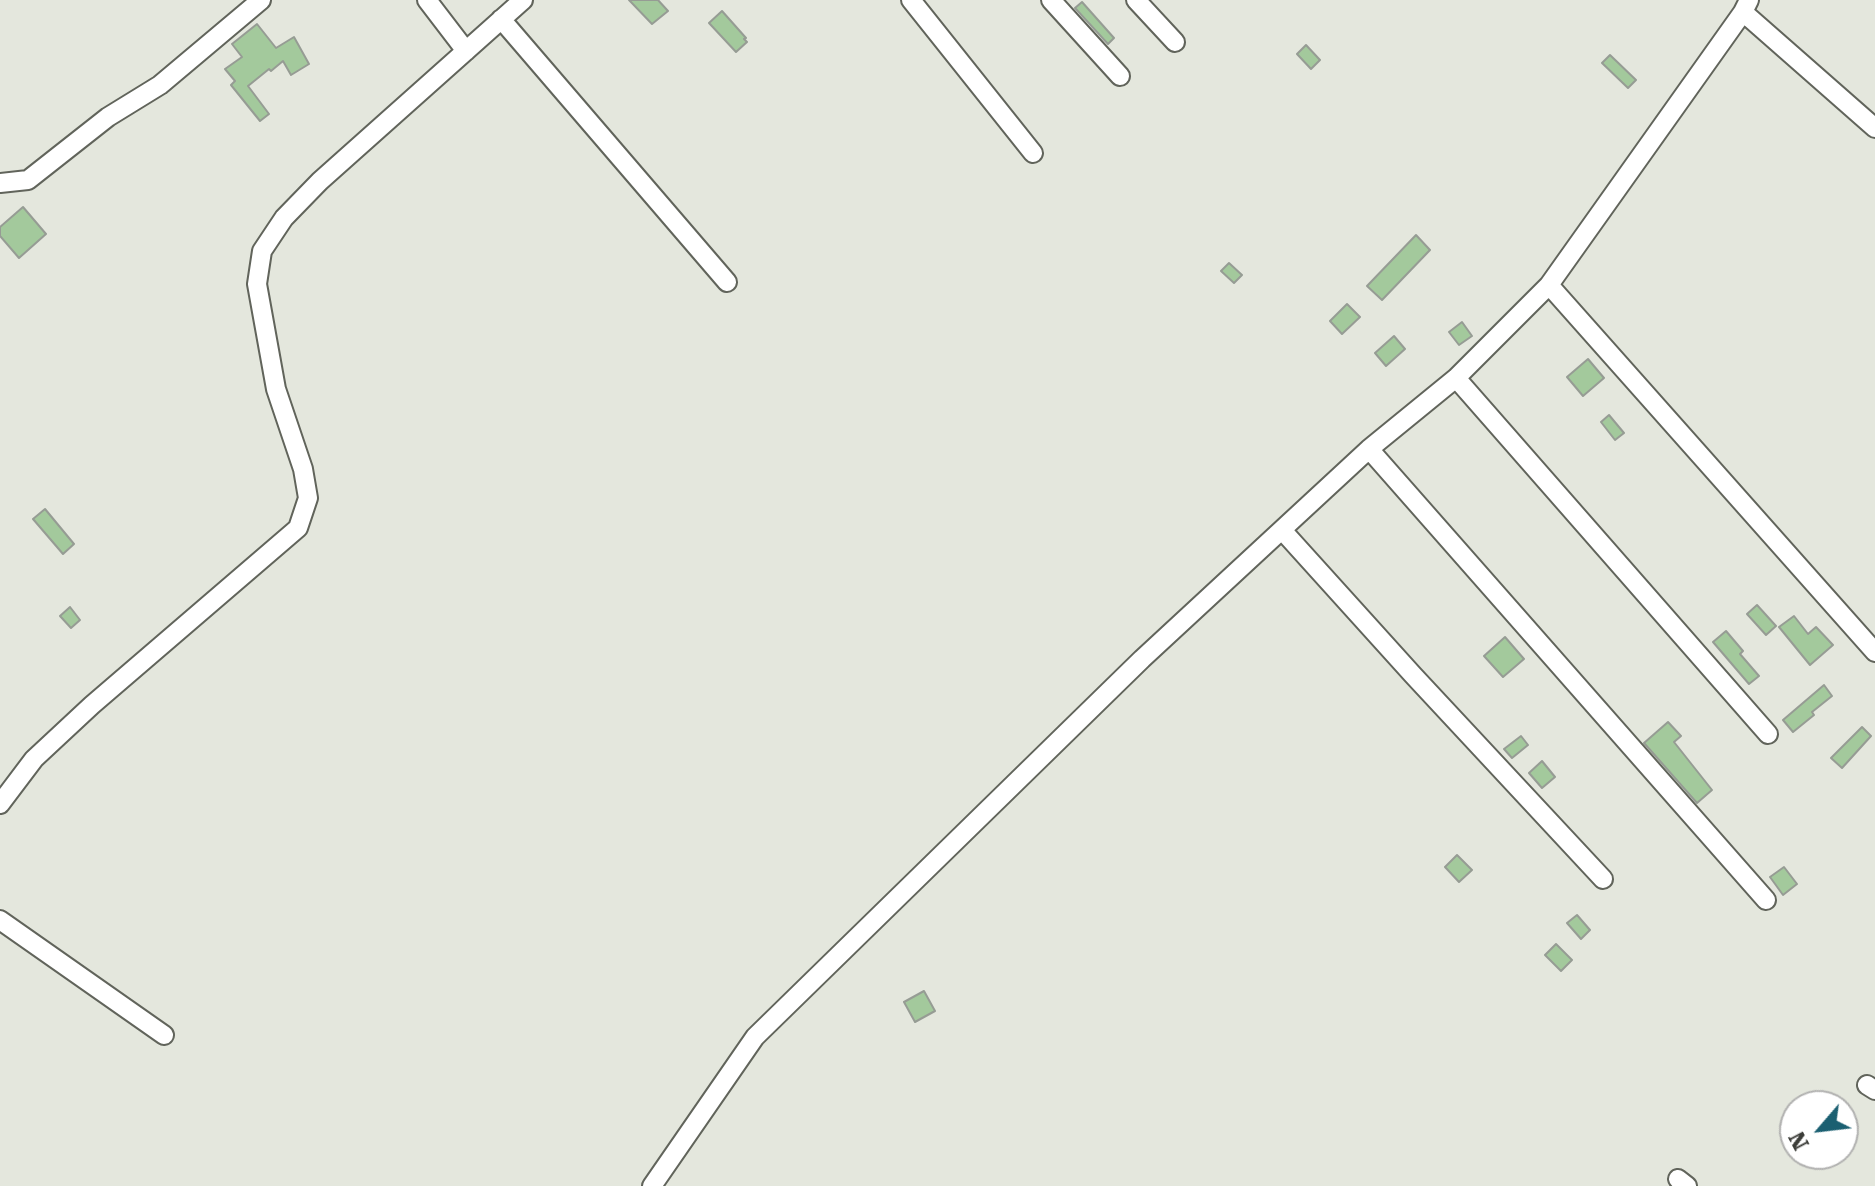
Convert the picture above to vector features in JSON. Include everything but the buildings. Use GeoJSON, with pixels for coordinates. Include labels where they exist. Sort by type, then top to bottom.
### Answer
{"type":"FeatureCollection","features":[{"type":"Feature","properties":{"kind":"street"},"geometry":{"type":"LineString","coordinates":[[0,183],[28,180],[108,117],[160,85],[261,0]]}},
{"type":"Feature","properties":{"kind":"street"},"geometry":{"type":"LineString","coordinates":[[427,0],[466,51]]}},
{"type":"Feature","properties":{"kind":"street"},"geometry":{"type":"LineString","coordinates":[[0,804],[45,748],[298,528],[308,498],[303,469],[276,389],[257,284],[262,251],[284,218],[320,181],[523,0]]}},
{"type":"Feature","properties":{"kind":"street"},"geometry":{"type":"LineString","coordinates":[[911,0],[1033,153]]}},
{"type":"Feature","properties":{"kind":"street"},"geometry":{"type":"LineString","coordinates":[[1051,0],[1120,76]]}},
{"type":"Feature","properties":{"kind":"street"},"geometry":{"type":"LineString","coordinates":[[1136,0],[1175,42]]}},
{"type":"Feature","properties":{"kind":"street"},"geometry":{"type":"LineString","coordinates":[[652,1186],[755,1037],[1142,659],[1369,449],[1456,378],[1549,285],[1746,6],[1875,128]]}},
{"type":"Feature","properties":{"kind":"street"},"geometry":{"type":"LineString","coordinates":[[501,19],[727,282]]}},
{"type":"Feature","properties":{"kind":"street"},"geometry":{"type":"LineString","coordinates":[[1549,285],[1875,652]]}},
{"type":"Feature","properties":{"kind":"street"},"geometry":{"type":"LineString","coordinates":[[1456,378],[1768,734]]}},
{"type":"Feature","properties":{"kind":"street"},"geometry":{"type":"LineString","coordinates":[[1369,449],[1766,900]]}},
{"type":"Feature","properties":{"kind":"street"},"geometry":{"type":"LineString","coordinates":[[1282,530],[1603,879]]}},
{"type":"Feature","properties":{"kind":"street"},"geometry":{"type":"LineString","coordinates":[[0,920],[164,1035]]}}]}
